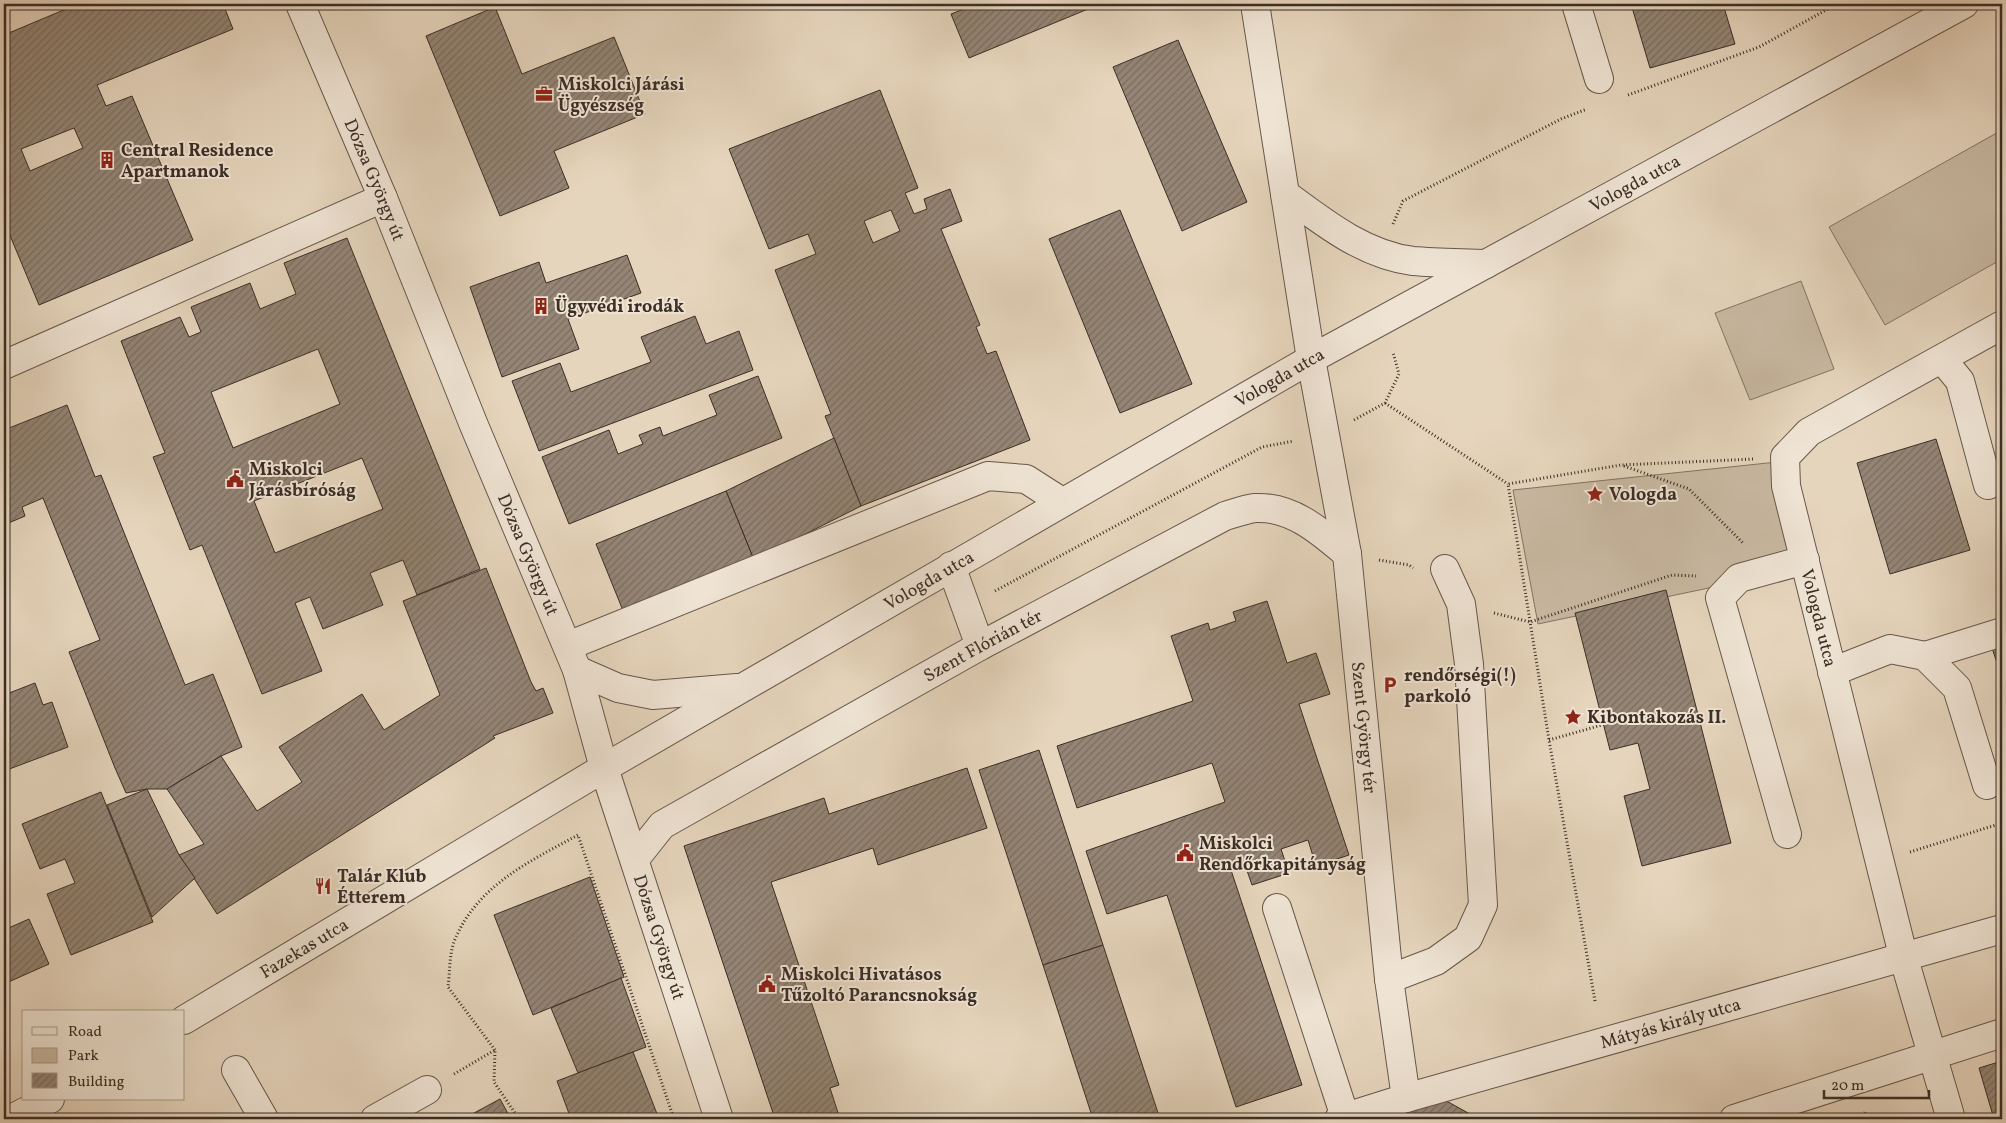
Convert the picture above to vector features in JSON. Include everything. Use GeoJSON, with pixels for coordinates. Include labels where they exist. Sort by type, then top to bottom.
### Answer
{"type":"FeatureCollection","features":[{"type":"Feature","properties":{"kind":"street","name":"Dózsa György út"},"geometry":{"type":"LineString","coordinates":[[300,4],[383,198],[473,423],[572,658],[604,768],[719,1119]]}},
{"type":"Feature","properties":{"kind":"street","name":"Szent György tér"},"geometry":{"type":"LineString","coordinates":[[1255,4],[1311,360],[1347,554],[1389,979],[1406,1098]]}},
{"type":"Feature","properties":{"kind":"street"},"geometry":{"type":"LineString","coordinates":[[1576,4],[1599,79]]}},
{"type":"Feature","properties":{"kind":"street","name":"Vologda utca"},"geometry":{"type":"LineString","coordinates":[[604,768],[951,566],[1311,360],[1964,4]]}},
{"type":"Feature","properties":{"kind":"street"},"geometry":{"type":"LineString","coordinates":[[1285,194],[1336,232],[1382,252],[1412,260],[1486,264]]}},
{"type":"Feature","properties":{"kind":"street"},"geometry":{"type":"LineString","coordinates":[[4,365],[383,198]]}},
{"type":"Feature","properties":{"kind":"street"},"geometry":{"type":"LineString","coordinates":[[1785,457],[1809,432],[2002,325]]}},
{"type":"Feature","properties":{"kind":"street"},"geometry":{"type":"LineString","coordinates":[[1942,359],[1960,381],[1988,484]]}},
{"type":"Feature","properties":{"kind":"street","name":"Vologda utca"},"geometry":{"type":"LineString","coordinates":[[1785,457],[1786,486],[1832,672],[1904,958],[1951,1119]]}},
{"type":"Feature","properties":{"kind":"street"},"geometry":{"type":"LineString","coordinates":[[572,658],[988,476],[1026,479],[1062,502]]}},
{"type":"Feature","properties":{"kind":"street","name":"Szent Flórián tér"},"geometry":{"type":"LineString","coordinates":[[635,859],[662,825],[980,646],[1225,516],[1255,508],[1281,511],[1316,528],[1347,554]]}},
{"type":"Feature","properties":{"kind":"street"},"geometry":{"type":"LineString","coordinates":[[1787,834],[1720,598],[1740,578],[1805,560]]}},
{"type":"Feature","properties":{"kind":"street"},"geometry":{"type":"LineString","coordinates":[[951,566],[980,646]]}},
{"type":"Feature","properties":{"kind":"street"},"geometry":{"type":"LineString","coordinates":[[1389,979],[1436,961],[1468,938],[1483,905],[1469,664],[1461,604],[1445,569]]}},
{"type":"Feature","properties":{"kind":"street"},"geometry":{"type":"LineString","coordinates":[[1832,672],[1890,649],[1925,656],[2002,632]]}},
{"type":"Feature","properties":{"kind":"street"},"geometry":{"type":"LineString","coordinates":[[1925,656],[1957,688],[1987,786]]}},
{"type":"Feature","properties":{"kind":"street"},"geometry":{"type":"LineString","coordinates":[[572,658],[618,688],[652,695],[744,687]]}},
{"type":"Feature","properties":{"kind":"street","name":"Fazekas utca"},"geometry":{"type":"LineString","coordinates":[[185,1019],[604,768]]}},
{"type":"Feature","properties":{"kind":"street"},"geometry":{"type":"LineString","coordinates":[[1277,908],[1342,1118]]}},
{"type":"Feature","properties":{"kind":"street","name":"Mátyás király utca"},"geometry":{"type":"LineString","coordinates":[[1342,1118],[1406,1098],[2002,929]]}},
{"type":"Feature","properties":{"kind":"street"},"geometry":{"type":"LineString","coordinates":[[1734,1119],[2002,1033]]}},
{"type":"Feature","properties":{"kind":"street"},"geometry":{"type":"LineString","coordinates":[[236,1070],[264,1119]]}},
{"type":"Feature","properties":{"kind":"street"},"geometry":{"type":"LineString","coordinates":[[375,1119],[427,1090]]}},
{"type":"Feature","properties":{"kind":"street"},"geometry":{"type":"LineString","coordinates":[[11,1119],[48,1100]]}},
{"type":"Feature","properties":{"kind":"path"},"geometry":{"type":"LineString","coordinates":[[1624,96],[1759,47],[1837,4]]}},
{"type":"Feature","properties":{"kind":"path"},"geometry":{"type":"LineString","coordinates":[[1382,252],[1403,201],[1561,119],[1588,109]]}},
{"type":"Feature","properties":{"kind":"path"},"geometry":{"type":"LineString","coordinates":[[1384,320],[1399,374],[1385,403],[1508,484],[1621,465],[1785,457]]}},
{"type":"Feature","properties":{"kind":"path"},"geometry":{"type":"LineString","coordinates":[[966,606],[1262,447],[1325,435]]}},
{"type":"Feature","properties":{"kind":"path"},"geometry":{"type":"LineString","coordinates":[[1621,465],[1689,489],[1770,569]]}},
{"type":"Feature","properties":{"kind":"path"},"geometry":{"type":"LineString","coordinates":[[1508,484],[1549,740],[1595,1001]]}},
{"type":"Feature","properties":{"kind":"path"},"geometry":{"type":"LineString","coordinates":[[1347,554],[1409,565],[1416,570]]}},
{"type":"Feature","properties":{"kind":"path"},"geometry":{"type":"LineString","coordinates":[[1461,604],[1530,622],[1672,575],[1740,578]]}},
{"type":"Feature","properties":{"kind":"path"},"geometry":{"type":"LineString","coordinates":[[1549,740],[1602,725]]}},
{"type":"Feature","properties":{"kind":"path"},"geometry":{"type":"LineString","coordinates":[[1881,862],[2002,823]]}},
{"type":"Feature","properties":{"kind":"path"},"geometry":{"type":"LineString","coordinates":[[519,1119],[494,1082],[495,1050],[448,987],[455,939],[477,901],[524,864],[578,836],[674,1119]]}},
{"type":"Feature","properties":{"kind":"path"},"geometry":{"type":"LineString","coordinates":[[427,1090],[495,1050]]}},
{"type":"Feature","properties":{"kind":"green space"},"geometry":{"type":"Polygon","coordinates":[[[2002,130],[2002,259],[1885,325],[1829,227],[2002,130]]]}},
{"type":"Feature","properties":{"kind":"green space"},"geometry":{"type":"Polygon","coordinates":[[[1801,281],[1834,369],[1750,400],[1715,313],[1801,281]]]}},
{"type":"Feature","properties":{"kind":"green space"},"geometry":{"type":"Polygon","coordinates":[[[1777,462],[1794,570],[1538,624],[1513,490],[1777,462]]]}},
{"type":"Feature","properties":{"kind":"building","name":"Central Residence Apartmanok"},"geometry":{"type":"Polygon","coordinates":[[[78,4],[223,4],[233,29],[97,85],[106,106],[132,96],[193,240],[39,305],[4,221],[4,35],[78,4]],[[74,128],[21,149],[30,171],[83,148],[74,128]]]}},
{"type":"Feature","properties":{"kind":"building"},"geometry":{"type":"Polygon","coordinates":[[[977,4],[1092,4],[1093,7],[969,58],[951,14],[977,4]]]}},
{"type":"Feature","properties":{"kind":"building"},"geometry":{"type":"Polygon","coordinates":[[[1631,4],[1723,4],[1735,44],[1650,68],[1631,4]]]}},
{"type":"Feature","properties":{"kind":"building","name":"Miskolci Járási Ügyészség"},"geometry":{"type":"Polygon","coordinates":[[[495,7],[522,74],[614,37],[645,114],[554,151],[569,188],[500,216],[426,36],[495,7]]]}},
{"type":"Feature","properties":{"kind":"building"},"geometry":{"type":"Polygon","coordinates":[[[1178,40],[1247,202],[1182,231],[1113,67],[1178,40]]]}},
{"type":"Feature","properties":{"kind":"building"},"geometry":{"type":"Polygon","coordinates":[[[880,90],[918,188],[905,193],[914,214],[927,209],[924,199],[950,189],[962,221],[941,229],[980,325],[976,327],[987,354],[996,351],[1030,440],[861,506],[825,416],[831,414],[775,270],[816,254],[808,234],[769,249],[729,149],[880,90]],[[891,210],[864,221],[873,243],[900,231],[891,210]]]}},
{"type":"Feature","properties":{"kind":"building"},"geometry":{"type":"Polygon","coordinates":[[[1120,210],[1192,384],[1120,413],[1049,239],[1120,210]]]}},
{"type":"Feature","properties":{"kind":"building","name":"Miskolci Járásbíróság"},"geometry":{"type":"Polygon","coordinates":[[[347,238],[480,569],[417,595],[403,560],[370,573],[383,605],[323,629],[310,597],[295,603],[322,671],[262,694],[202,545],[190,550],[153,457],[165,453],[121,341],[180,317],[189,337],[201,332],[191,307],[250,283],[260,309],[296,294],[284,263],[347,238]],[[318,349],[211,392],[233,448],[340,404],[318,349]],[[362,458],[254,501],[275,553],[383,509],[362,458]]]}},
{"type":"Feature","properties":{"kind":"building","name":"Ügyvédi irodák"},"geometry":{"type":"Polygon","coordinates":[[[627,255],[641,293],[568,319],[579,349],[502,377],[470,287],[539,262],[546,283],[627,255]]]}},
{"type":"Feature","properties":{"kind":"building"},"geometry":{"type":"Polygon","coordinates":[[[695,316],[706,344],[739,331],[753,370],[539,451],[512,381],[560,363],[571,392],[651,362],[641,337],[695,316]]]}},
{"type":"Feature","properties":{"kind":"building"},"geometry":{"type":"Polygon","coordinates":[[[758,376],[782,438],[569,524],[542,457],[609,430],[618,454],[643,444],[639,435],[660,427],[663,436],[717,415],[709,395],[758,376]]]}},
{"type":"Feature","properties":{"kind":"building"},"geometry":{"type":"Polygon","coordinates":[[[67,405],[95,477],[101,475],[185,685],[213,674],[242,747],[221,756],[167,789],[147,789],[126,793],[115,768],[69,652],[100,640],[43,498],[22,507],[25,516],[4,525],[4,430],[67,405]]]}},
{"type":"Feature","properties":{"kind":"building"},"geometry":{"type":"Polygon","coordinates":[[[834,438],[861,506],[754,560],[726,491],[834,438]]]}},
{"type":"Feature","properties":{"kind":"building"},"geometry":{"type":"Polygon","coordinates":[[[1936,439],[1970,550],[1890,574],[1857,463],[1936,439]]]}},
{"type":"Feature","properties":{"kind":"building"},"geometry":{"type":"Polygon","coordinates":[[[726,491],[754,560],[624,613],[596,544],[726,491]]]}},
{"type":"Feature","properties":{"kind":"building"},"geometry":{"type":"Polygon","coordinates":[[[486,568],[531,682],[536,691],[543,688],[553,713],[493,736],[495,738],[217,914],[179,855],[204,844],[167,789],[221,756],[257,811],[302,782],[279,747],[362,694],[384,730],[440,695],[403,601],[486,568]]]}},
{"type":"Feature","properties":{"kind":"building"},"geometry":{"type":"Polygon","coordinates":[[[1666,590],[1731,843],[1642,866],[1624,796],[1650,789],[1638,743],[1610,750],[1575,613],[1666,590]]]}},
{"type":"Feature","properties":{"kind":"building","name":"Miskolci Rendőrkapitányság"},"geometry":{"type":"Polygon","coordinates":[[[1267,601],[1287,663],[1316,653],[1330,694],[1299,704],[1349,855],[1316,866],[1308,840],[1281,849],[1289,873],[1252,885],[1244,862],[1230,867],[1302,1085],[1236,1107],[1167,895],[1107,914],[1086,851],[1225,802],[1212,763],[1077,808],[1057,746],[1193,701],[1171,636],[1208,623],[1210,630],[1236,621],[1233,612],[1267,601]]]}},
{"type":"Feature","properties":{"kind":"building"},"geometry":{"type":"Polygon","coordinates":[[[2002,645],[2002,678],[1992,648],[2002,645]]]}},
{"type":"Feature","properties":{"kind":"building"},"geometry":{"type":"Polygon","coordinates":[[[35,683],[43,705],[52,702],[68,747],[4,771],[4,695],[35,683]]]}},
{"type":"Feature","properties":{"kind":"building"},"geometry":{"type":"Polygon","coordinates":[[[1039,750],[1103,945],[1043,965],[979,770],[1039,750]]]}},
{"type":"Feature","properties":{"kind":"building","name":"Miskolci Hivatásos Tűzoltó Parancsnokság"},"geometry":{"type":"Polygon","coordinates":[[[967,768],[987,828],[878,865],[873,848],[771,882],[839,1085],[830,1088],[840,1119],[775,1119],[684,846],[824,798],[829,814],[967,768]]]}},
{"type":"Feature","properties":{"kind":"building"},"geometry":{"type":"Polygon","coordinates":[[[147,789],[179,855],[195,878],[152,917],[107,805],[147,789]]]}},
{"type":"Feature","properties":{"kind":"building"},"geometry":{"type":"Polygon","coordinates":[[[101,792],[153,922],[71,955],[47,894],[75,883],[65,859],[40,869],[22,824],[101,792]]]}},
{"type":"Feature","properties":{"kind":"building"},"geometry":{"type":"Polygon","coordinates":[[[590,877],[624,977],[533,1015],[494,915],[590,877]]]}},
{"type":"Feature","properties":{"kind":"building"},"geometry":{"type":"Polygon","coordinates":[[[29,919],[49,964],[4,984],[4,930],[29,919]]]}},
{"type":"Feature","properties":{"kind":"building"},"geometry":{"type":"Polygon","coordinates":[[[1103,945],[1160,1119],[1093,1119],[1043,965],[1103,945]]]}},
{"type":"Feature","properties":{"kind":"building"},"geometry":{"type":"Polygon","coordinates":[[[621,978],[646,1047],[578,1073],[551,1008],[621,978]]]}},
{"type":"Feature","properties":{"kind":"building"},"geometry":{"type":"Polygon","coordinates":[[[633,1052],[659,1119],[571,1119],[557,1081],[633,1052]]]}},
{"type":"Feature","properties":{"kind":"building"},"geometry":{"type":"Polygon","coordinates":[[[2002,1061],[2002,1119],[1994,1119],[1979,1068],[2002,1061]]]}},
{"type":"Feature","properties":{"kind":"building"},"geometry":{"type":"Polygon","coordinates":[[[1441,1098],[1479,1119],[1374,1119],[1441,1098]]]}},
{"type":"Feature","properties":{"kind":"building"},"geometry":{"type":"Polygon","coordinates":[[[500,1099],[511,1119],[463,1119],[500,1099]]]}},
{"type":"Feature","properties":{"kind":"place","name":"Miskolci Járási Ügyészség"},"geometry":{"type":"Point","coordinates":[544,94]}},
{"type":"Feature","properties":{"kind":"place","name":"Central Residence Apartmanok"},"geometry":{"type":"Point","coordinates":[107,160]}},
{"type":"Feature","properties":{"kind":"place","name":"Ügyvédi irodák"},"geometry":{"type":"Point","coordinates":[541,306]}},
{"type":"Feature","properties":{"kind":"place","name":"Miskolci Járásbíróság"},"geometry":{"type":"Point","coordinates":[235,479]}},
{"type":"Feature","properties":{"kind":"place","name":"Vologda"},"geometry":{"type":"Point","coordinates":[1595,494]}},
{"type":"Feature","properties":{"kind":"place","name":"rendőrségi(!) parkoló"},"geometry":{"type":"Point","coordinates":[1390,685]}},
{"type":"Feature","properties":{"kind":"place","name":"Kibontakozás II."},"geometry":{"type":"Point","coordinates":[1573,717]}},
{"type":"Feature","properties":{"kind":"place","name":"Miskolci Rendőrkapitányság"},"geometry":{"type":"Point","coordinates":[1185,853]}},
{"type":"Feature","properties":{"kind":"place","name":"Talár Klub Étterem"},"geometry":{"type":"Point","coordinates":[323,886]}},
{"type":"Feature","properties":{"kind":"place","name":"Miskolci Hivatásos Tűzoltó Parancsnokság"},"geometry":{"type":"Point","coordinates":[767,984]}}]}
